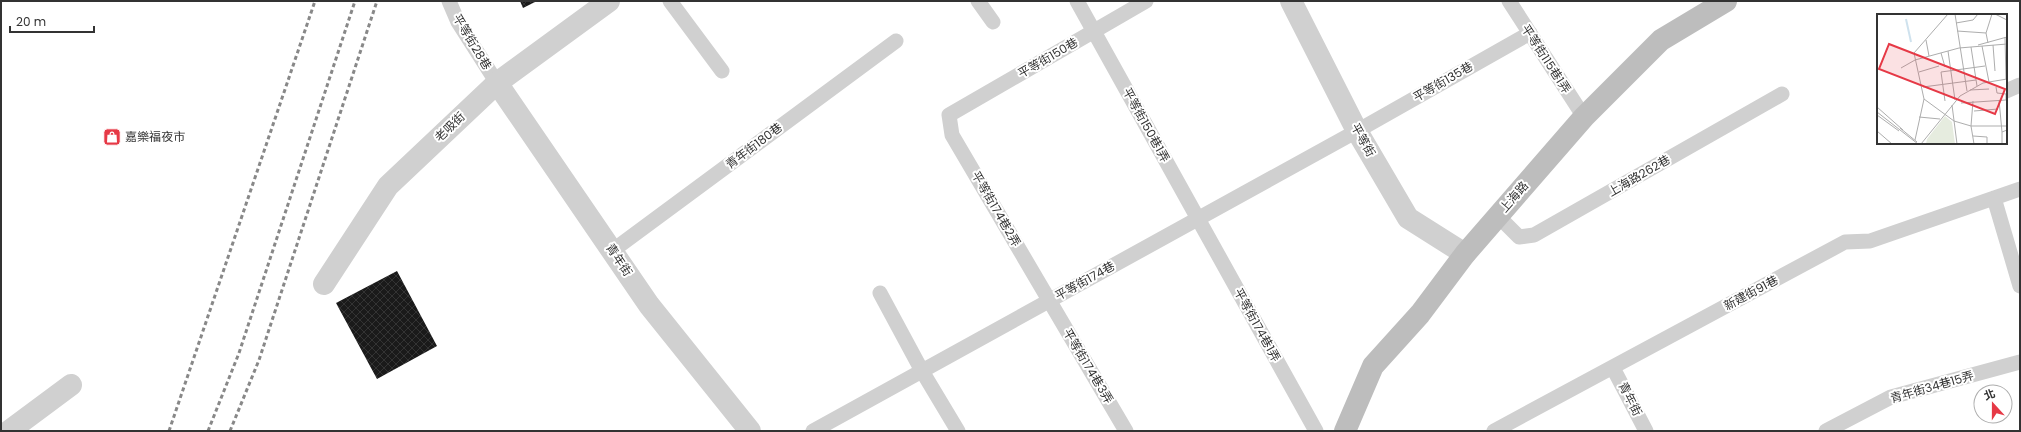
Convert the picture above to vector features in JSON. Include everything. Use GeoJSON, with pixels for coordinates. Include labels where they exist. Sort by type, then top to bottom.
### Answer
{"type":"FeatureCollection","features":[{"type":"Feature","properties":{"kind":"street","name":"老吸街"},"geometry":{"type":"LineString","coordinates":[[324,284],[388,186],[497,83],[608,1]]}},
{"type":"Feature","properties":{"kind":"street","name":"平等街"},"geometry":{"type":"LineString","coordinates":[[1291,1],[1357,131],[1408,218],[1465,254]]}},
{"type":"Feature","properties":{"kind":"street","name":"上海路"},"geometry":{"type":"LineString","coordinates":[[1345,431],[1373,366],[1420,314],[1465,254],[1584,117],[1661,40],[1726,1]]}},
{"type":"Feature","properties":{"kind":"street","name":"青年街"},"geometry":{"type":"LineString","coordinates":[[497,83],[649,305],[750,431]]}},
{"type":"Feature","properties":{"kind":"street"},"geometry":{"type":"LineString","coordinates":[[9,431],[71,385]]}},
{"type":"Feature","properties":{"kind":"lane","name":"平等街28巷"},"geometry":{"type":"LineString","coordinates":[[449,1],[458,22],[497,83]]}},
{"type":"Feature","properties":{"kind":"lane"},"geometry":{"type":"LineString","coordinates":[[670,1],[722,71]]}},
{"type":"Feature","properties":{"kind":"lane"},"geometry":{"type":"LineString","coordinates":[[978,1],[993,22]]}},
{"type":"Feature","properties":{"kind":"lane","name":"平等街150巷1弄"},"geometry":{"type":"LineString","coordinates":[[1077,1],[1198,219]]}},
{"type":"Feature","properties":{"kind":"lane","name":"平等街150巷"},"geometry":{"type":"LineString","coordinates":[[949,115],[1146,1]]}},
{"type":"Feature","properties":{"kind":"lane","name":"平等街115巷1弄"},"geometry":{"type":"LineString","coordinates":[[1509,1],[1584,117]]}},
{"type":"Feature","properties":{"kind":"lane","name":"平等街135巷"},"geometry":{"type":"LineString","coordinates":[[1357,131],[1530,33]]}},
{"type":"Feature","properties":{"kind":"lane","name":"青年街180巷"},"geometry":{"type":"LineString","coordinates":[[612,251],[896,41]]}},
{"type":"Feature","properties":{"kind":"lane"},"geometry":{"type":"LineString","coordinates":[[2007,91],[2020,85]]}},
{"type":"Feature","properties":{"kind":"lane","name":"上海路262巷"},"geometry":{"type":"LineString","coordinates":[[1498,216],[1519,237],[1534,235],[1782,94]]}},
{"type":"Feature","properties":{"kind":"lane","name":"平等街174巷2弄"},"geometry":{"type":"LineString","coordinates":[[949,115],[952,135],[1049,301]]}},
{"type":"Feature","properties":{"kind":"lane","name":"平等街174巷"},"geometry":{"type":"LineString","coordinates":[[813,431],[1357,131]]}},
{"type":"Feature","properties":{"kind":"lane","name":"新建街91巷"},"geometry":{"type":"LineString","coordinates":[[1494,431],[1845,242],[1870,241],[2020,189]]}},
{"type":"Feature","properties":{"kind":"lane"},"geometry":{"type":"LineString","coordinates":[[1994,198],[2020,286]]}},
{"type":"Feature","properties":{"kind":"lane","name":"平等街174巷1弄"},"geometry":{"type":"LineString","coordinates":[[1198,219],[1316,431]]}},
{"type":"Feature","properties":{"kind":"lane"},"geometry":{"type":"LineString","coordinates":[[880,293],[922,371],[958,431]]}},
{"type":"Feature","properties":{"kind":"lane","name":"平等街174巷3弄"},"geometry":{"type":"LineString","coordinates":[[1049,301],[1126,431]]}},
{"type":"Feature","properties":{"kind":"lane","name":"青年街34巷15弄"},"geometry":{"type":"LineString","coordinates":[[1826,431],[1891,398],[2020,362]]}},
{"type":"Feature","properties":{"kind":"lane","name":"青年街"},"geometry":{"type":"LineString","coordinates":[[1613,368],[1646,431]]}},
{"type":"Feature","properties":{"kind":"building"},"geometry":{"type":"Polygon","coordinates":[[[520,1],[537,1],[523,8],[520,1]]]}},
{"type":"Feature","properties":{"kind":"building"},"geometry":{"type":"Polygon","coordinates":[[[397,271],[437,346],[377,379],[336,303],[397,271]]]}},
{"type":"Feature","properties":{"kind":"railway"},"geometry":{"type":"LineString","coordinates":[[169,431],[315,1]]}},
{"type":"Feature","properties":{"kind":"railway"},"geometry":{"type":"LineString","coordinates":[[208,431],[239,353],[355,1]]}},
{"type":"Feature","properties":{"kind":"railway"},"geometry":{"type":"LineString","coordinates":[[230,431],[259,360],[377,1]]}},
{"type":"Feature","properties":{"kind":"place","name":"嘉樂福夜市"},"geometry":{"type":"Point","coordinates":[112,137]}}]}
